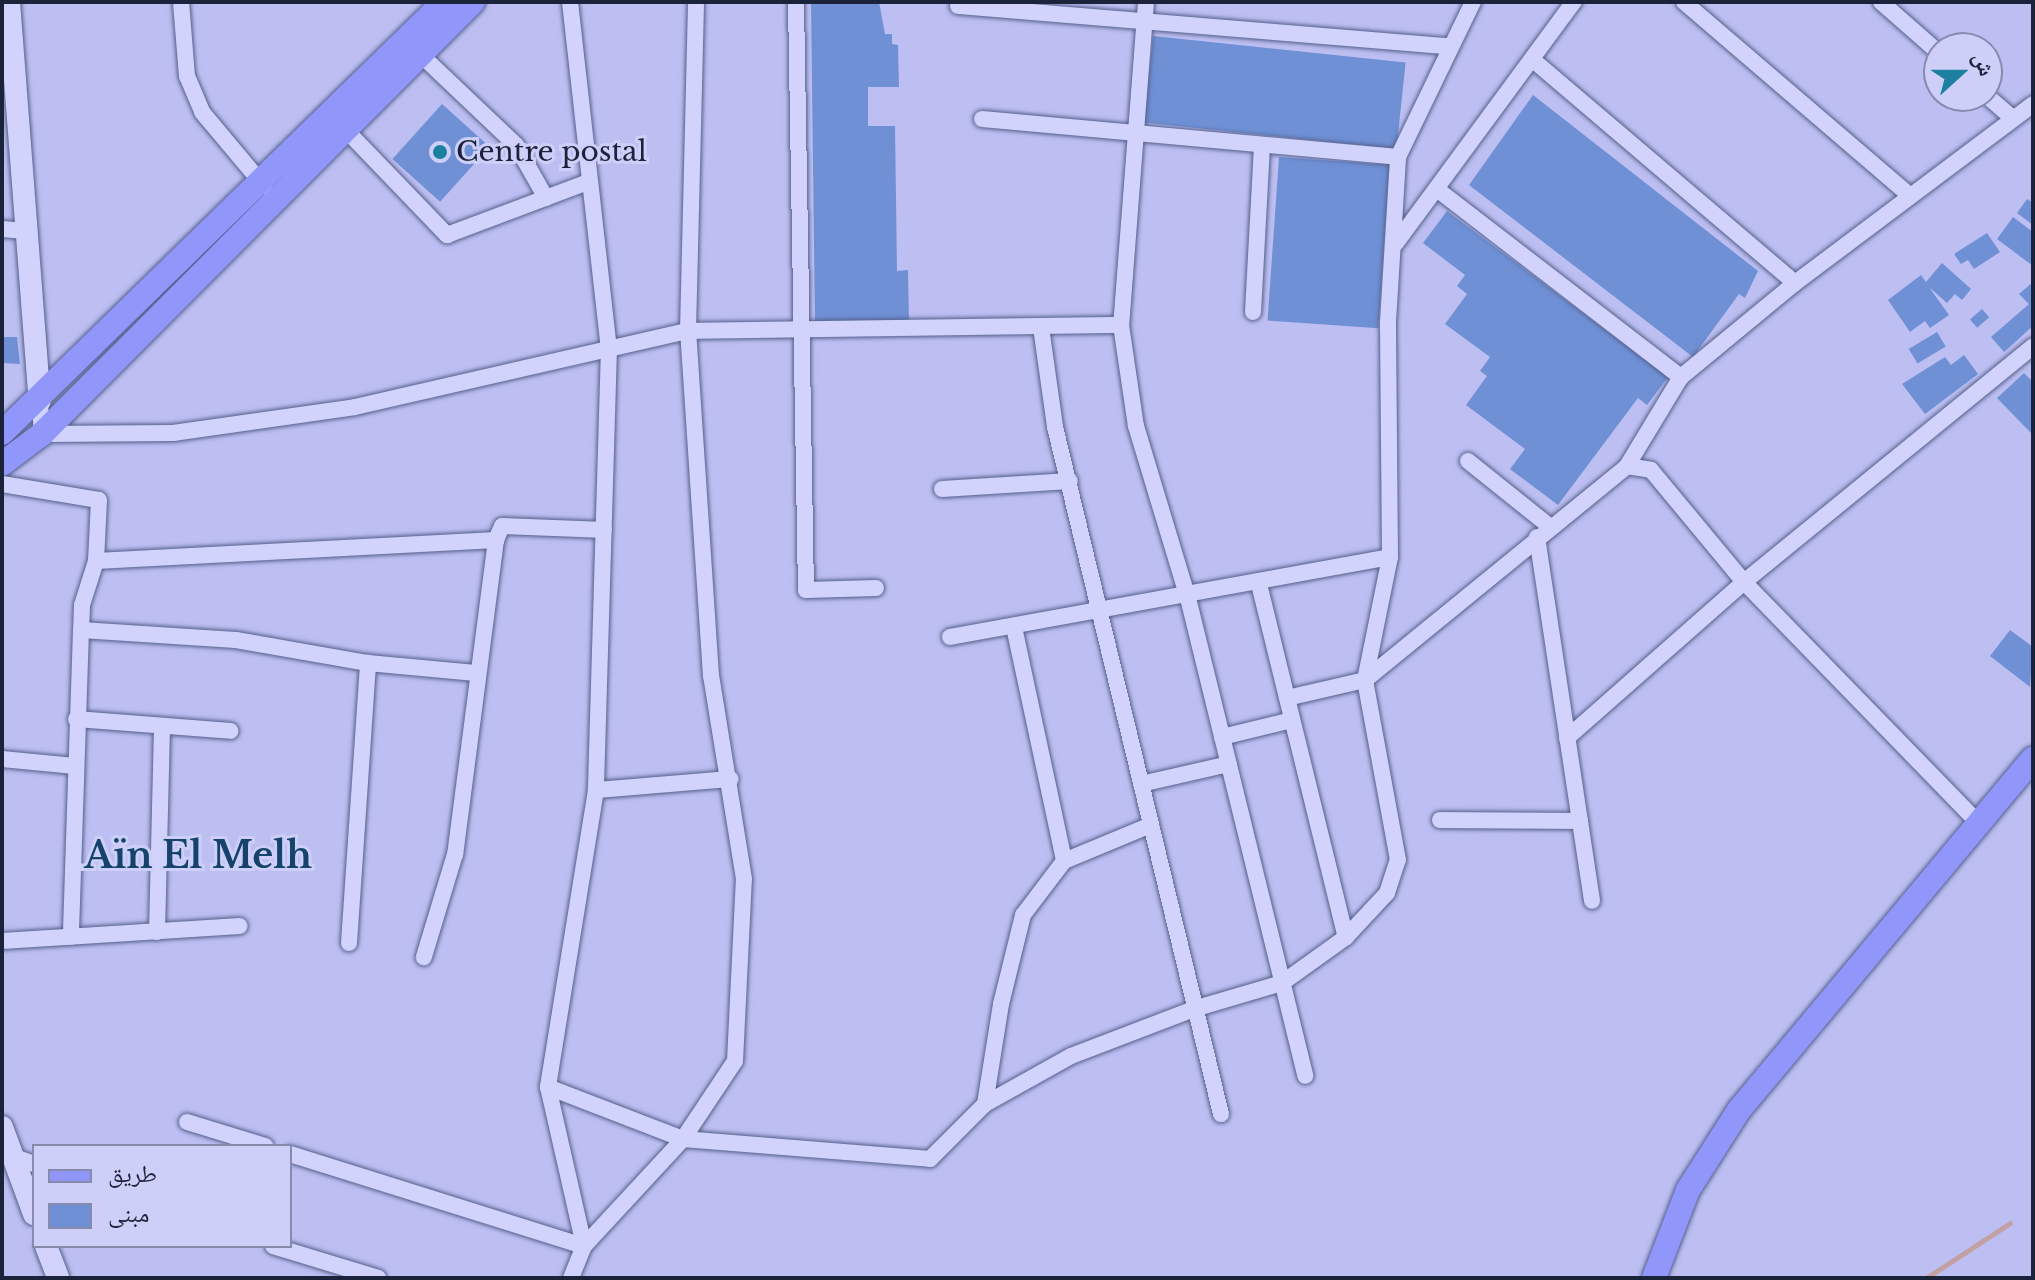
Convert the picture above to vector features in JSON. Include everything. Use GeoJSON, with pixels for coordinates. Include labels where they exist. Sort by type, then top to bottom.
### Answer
{"type":"FeatureCollection","features":[{"type":"Feature","properties":{"kind":"main road"},"geometry":{"type":"LineString","coordinates":[[2,464],[42,434],[266,188],[444,2]]}},
{"type":"Feature","properties":{"kind":"main road"},"geometry":{"type":"LineString","coordinates":[[2,433],[266,188],[344,128],[473,2]]}},
{"type":"Feature","properties":{"kind":"main road"},"geometry":{"type":"LineString","coordinates":[[1654,1278],[1688,1190],[1739,1110],[2033,759]]}},
{"type":"Feature","properties":{"kind":"street"},"geometry":{"type":"LineString","coordinates":[[9,2],[10,139],[25,231],[42,434],[173,433],[268,423],[688,331],[1121,325]]}},
{"type":"Feature","properties":{"kind":"street"},"geometry":{"type":"LineString","coordinates":[[181,2],[187,76],[202,112],[266,188]]}},
{"type":"Feature","properties":{"kind":"street"},"geometry":{"type":"LineString","coordinates":[[570,2],[609,348],[596,790],[548,1087],[584,1246]]}},
{"type":"Feature","properties":{"kind":"street"},"geometry":{"type":"LineString","coordinates":[[571,1278],[584,1246],[683,1139],[735,1061],[744,879],[731,779],[711,676],[688,331],[696,2]]}},
{"type":"Feature","properties":{"kind":"street"},"geometry":{"type":"LineString","coordinates":[[796,2],[806,590],[876,588]]}},
{"type":"Feature","properties":{"kind":"street"},"geometry":{"type":"LineString","coordinates":[[1146,2],[1121,325],[1136,426],[1188,598],[1305,1076]]}},
{"type":"Feature","properties":{"kind":"street"},"geometry":{"type":"LineString","coordinates":[[548,1087],[683,1139],[930,1159],[985,1104],[1071,1056],[1197,1008],[1282,983],[1346,937],[1387,893],[1398,860],[1365,680],[1390,557],[1388,322],[1396,243],[1398,157],[1448,46],[1473,2]]}},
{"type":"Feature","properties":{"kind":"street"},"geometry":{"type":"LineString","coordinates":[[1396,243],[1574,2]]}},
{"type":"Feature","properties":{"kind":"street"},"geometry":{"type":"LineString","coordinates":[[1684,2],[1909,195]]}},
{"type":"Feature","properties":{"kind":"street"},"geometry":{"type":"LineString","coordinates":[[1881,2],[1923,39]]}},
{"type":"Feature","properties":{"kind":"street"},"geometry":{"type":"LineString","coordinates":[[958,6],[1448,46]]}},
{"type":"Feature","properties":{"kind":"street"},"geometry":{"type":"LineString","coordinates":[[420,54],[516,145],[546,198]]}},
{"type":"Feature","properties":{"kind":"street"},"geometry":{"type":"LineString","coordinates":[[1533,60],[1795,283]]}},
{"type":"Feature","properties":{"kind":"street"},"geometry":{"type":"LineString","coordinates":[[1287,698],[1365,680],[1627,466],[1681,377],[1795,283],[2033,104]]}},
{"type":"Feature","properties":{"kind":"street"},"geometry":{"type":"LineString","coordinates":[[2003,110],[2012,118]]}},
{"type":"Feature","properties":{"kind":"street"},"geometry":{"type":"LineString","coordinates":[[982,119],[1398,157]]}},
{"type":"Feature","properties":{"kind":"street"},"geometry":{"type":"LineString","coordinates":[[344,128],[447,235],[588,182]]}},
{"type":"Feature","properties":{"kind":"street"},"geometry":{"type":"LineString","coordinates":[[1253,312],[1262,145]]}},
{"type":"Feature","properties":{"kind":"street"},"geometry":{"type":"LineString","coordinates":[[1438,190],[1681,377]]}},
{"type":"Feature","properties":{"kind":"street"},"geometry":{"type":"LineString","coordinates":[[2,229],[25,231]]}},
{"type":"Feature","properties":{"kind":"street"},"geometry":{"type":"LineString","coordinates":[[1041,327],[1047,392],[1221,1114]]}},
{"type":"Feature","properties":{"kind":"street"},"geometry":{"type":"LineString","coordinates":[[1567,738],[1744,582],[2033,346]]}},
{"type":"Feature","properties":{"kind":"street"},"geometry":{"type":"LineString","coordinates":[[1468,461],[1543,532],[1567,738],[1592,901]]}},
{"type":"Feature","properties":{"kind":"street"},"geometry":{"type":"LineString","coordinates":[[1627,466],[1651,470],[1744,582],[1978,823]]}},
{"type":"Feature","properties":{"kind":"street"},"geometry":{"type":"LineString","coordinates":[[942,489],[1070,481]]}},
{"type":"Feature","properties":{"kind":"street"},"geometry":{"type":"LineString","coordinates":[[2,484],[99,500],[96,561],[82,605],[71,937]]}},
{"type":"Feature","properties":{"kind":"street"},"geometry":{"type":"LineString","coordinates":[[424,957],[455,854],[476,673],[496,540],[502,526],[604,530]]}},
{"type":"Feature","properties":{"kind":"street"},"geometry":{"type":"LineString","coordinates":[[96,561],[496,540]]}},
{"type":"Feature","properties":{"kind":"street"},"geometry":{"type":"LineString","coordinates":[[950,637],[1188,598],[1390,557]]}},
{"type":"Feature","properties":{"kind":"street"},"geometry":{"type":"LineString","coordinates":[[1259,584],[1346,937]]}},
{"type":"Feature","properties":{"kind":"street"},"geometry":{"type":"LineString","coordinates":[[1014,627],[1064,861]]}},
{"type":"Feature","properties":{"kind":"street"},"geometry":{"type":"LineString","coordinates":[[81,630],[236,640],[368,663],[476,673]]}},
{"type":"Feature","properties":{"kind":"street"},"geometry":{"type":"LineString","coordinates":[[349,943],[368,663]]}},
{"type":"Feature","properties":{"kind":"street"},"geometry":{"type":"LineString","coordinates":[[76,719],[231,731]]}},
{"type":"Feature","properties":{"kind":"street"},"geometry":{"type":"LineString","coordinates":[[1222,737],[1292,720]]}},
{"type":"Feature","properties":{"kind":"street"},"geometry":{"type":"LineString","coordinates":[[157,932],[162,726]]}},
{"type":"Feature","properties":{"kind":"street"},"geometry":{"type":"LineString","coordinates":[[2,759],[75,766]]}},
{"type":"Feature","properties":{"kind":"street"},"geometry":{"type":"LineString","coordinates":[[1141,784],[1229,764]]}},
{"type":"Feature","properties":{"kind":"street"},"geometry":{"type":"LineString","coordinates":[[596,790],[731,779]]}},
{"type":"Feature","properties":{"kind":"street"},"geometry":{"type":"LineString","coordinates":[[1440,820],[1580,821]]}},
{"type":"Feature","properties":{"kind":"street"},"geometry":{"type":"LineString","coordinates":[[985,1104],[1001,1004],[1023,915],[1064,861],[1082,849],[1151,825]]}},
{"type":"Feature","properties":{"kind":"street"},"geometry":{"type":"LineString","coordinates":[[2,941],[240,926]]}},
{"type":"Feature","properties":{"kind":"street"},"geometry":{"type":"LineString","coordinates":[[187,1122],[258,1144]]}},
{"type":"Feature","properties":{"kind":"street"},"geometry":{"type":"LineString","coordinates":[[2,1127],[32,1209]]}},
{"type":"Feature","properties":{"kind":"street"},"geometry":{"type":"LineString","coordinates":[[292,1155],[584,1246]]}},
{"type":"Feature","properties":{"kind":"street"},"geometry":{"type":"LineString","coordinates":[[12,1156],[32,1163]]}},
{"type":"Feature","properties":{"kind":"street"},"geometry":{"type":"LineString","coordinates":[[47,1248],[58,1278]]}},
{"type":"Feature","properties":{"kind":"street"},"geometry":{"type":"LineString","coordinates":[[279,1248],[367,1277]]}},
{"type":"Feature","properties":{"kind":"building"},"geometry":{"type":"Polygon","coordinates":[[[811,2],[879,2],[885,34],[892,34],[892,44],[898,45],[899,87],[868,87],[868,126],[895,126],[897,271],[908,270],[909,321],[815,322],[811,2]]]}},
{"type":"Feature","properties":{"kind":"building"},"geometry":{"type":"Polygon","coordinates":[[[1153,36],[1406,63],[1397,149],[1144,123],[1153,36]]]}},
{"type":"Feature","properties":{"kind":"building"},"geometry":{"type":"Polygon","coordinates":[[[1533,95],[1758,271],[1745,298],[1739,294],[1693,357],[1469,185],[1533,95]]]}},
{"type":"Feature","properties":{"kind":"building","name":"Centre postal"},"geometry":{"type":"Polygon","coordinates":[[[442,104],[490,147],[440,202],[392,159],[442,104]]]}},
{"type":"Feature","properties":{"kind":"building"},"geometry":{"type":"Polygon","coordinates":[[[1279,157],[1390,165],[1378,328],[1268,321],[1279,157]]]}},
{"type":"Feature","properties":{"kind":"building"},"geometry":{"type":"Polygon","coordinates":[[[2027,199],[2033,203],[2033,225],[2017,213],[2027,199]]]}},
{"type":"Feature","properties":{"kind":"building"},"geometry":{"type":"Polygon","coordinates":[[[1447,211],[1668,377],[1647,405],[1638,398],[1558,505],[1510,469],[1525,449],[1466,405],[1487,376],[1480,371],[1490,357],[1445,324],[1467,294],[1457,286],[1465,275],[1423,243],[1447,211]]]}},
{"type":"Feature","properties":{"kind":"building"},"geometry":{"type":"Polygon","coordinates":[[[2013,217],[2033,232],[2033,266],[1997,239],[2013,217]]]}},
{"type":"Feature","properties":{"kind":"building"},"geometry":{"type":"Polygon","coordinates":[[[1987,233],[2000,252],[1974,269],[1968,260],[1961,264],[1954,254],[1987,233]]]}},
{"type":"Feature","properties":{"kind":"building"},"geometry":{"type":"Polygon","coordinates":[[[1942,263],[1971,289],[1962,300],[1955,294],[1947,303],[1929,287],[1949,315],[1930,328],[1925,321],[1910,332],[1888,300],[1921,275],[1926,282],[1942,263]]]}},
{"type":"Feature","properties":{"kind":"building"},"geometry":{"type":"Polygon","coordinates":[[[2033,282],[2033,326],[2004,352],[1991,337],[2029,304],[2019,294],[2033,282]]]}},
{"type":"Feature","properties":{"kind":"building"},"geometry":{"type":"Polygon","coordinates":[[[1982,309],[1989,317],[1977,328],[1970,319],[1982,309]]]}},
{"type":"Feature","properties":{"kind":"building"},"geometry":{"type":"Polygon","coordinates":[[[1937,332],[1946,347],[1917,364],[1909,349],[1937,332]]]}},
{"type":"Feature","properties":{"kind":"building"},"geometry":{"type":"Polygon","coordinates":[[[2,337],[17,337],[20,364],[2,363],[2,337]]]}},
{"type":"Feature","properties":{"kind":"building"},"geometry":{"type":"Polygon","coordinates":[[[1964,355],[1978,374],[1925,414],[1902,384],[1945,357],[1951,365],[1964,355]]]}},
{"type":"Feature","properties":{"kind":"building"},"geometry":{"type":"Polygon","coordinates":[[[2024,373],[2033,382],[2033,435],[1997,398],[2024,373]]]}},
{"type":"Feature","properties":{"kind":"building"},"geometry":{"type":"Polygon","coordinates":[[[2010,630],[2033,647],[2030,687],[1990,656],[2010,630]]]}},
{"type":"Feature","properties":{"kind":"waterway"},"geometry":{"type":"LineString","coordinates":[[1926,1278],[2010,1223]]}},
{"type":"Feature","properties":{"kind":"place","name":"Centre postal"},"geometry":{"type":"Point","coordinates":[440,152]}},
{"type":"Feature","properties":{"kind":"district","name":"Aïn El Melh"},"geometry":{"type":"Point","coordinates":[198,856]}}]}
